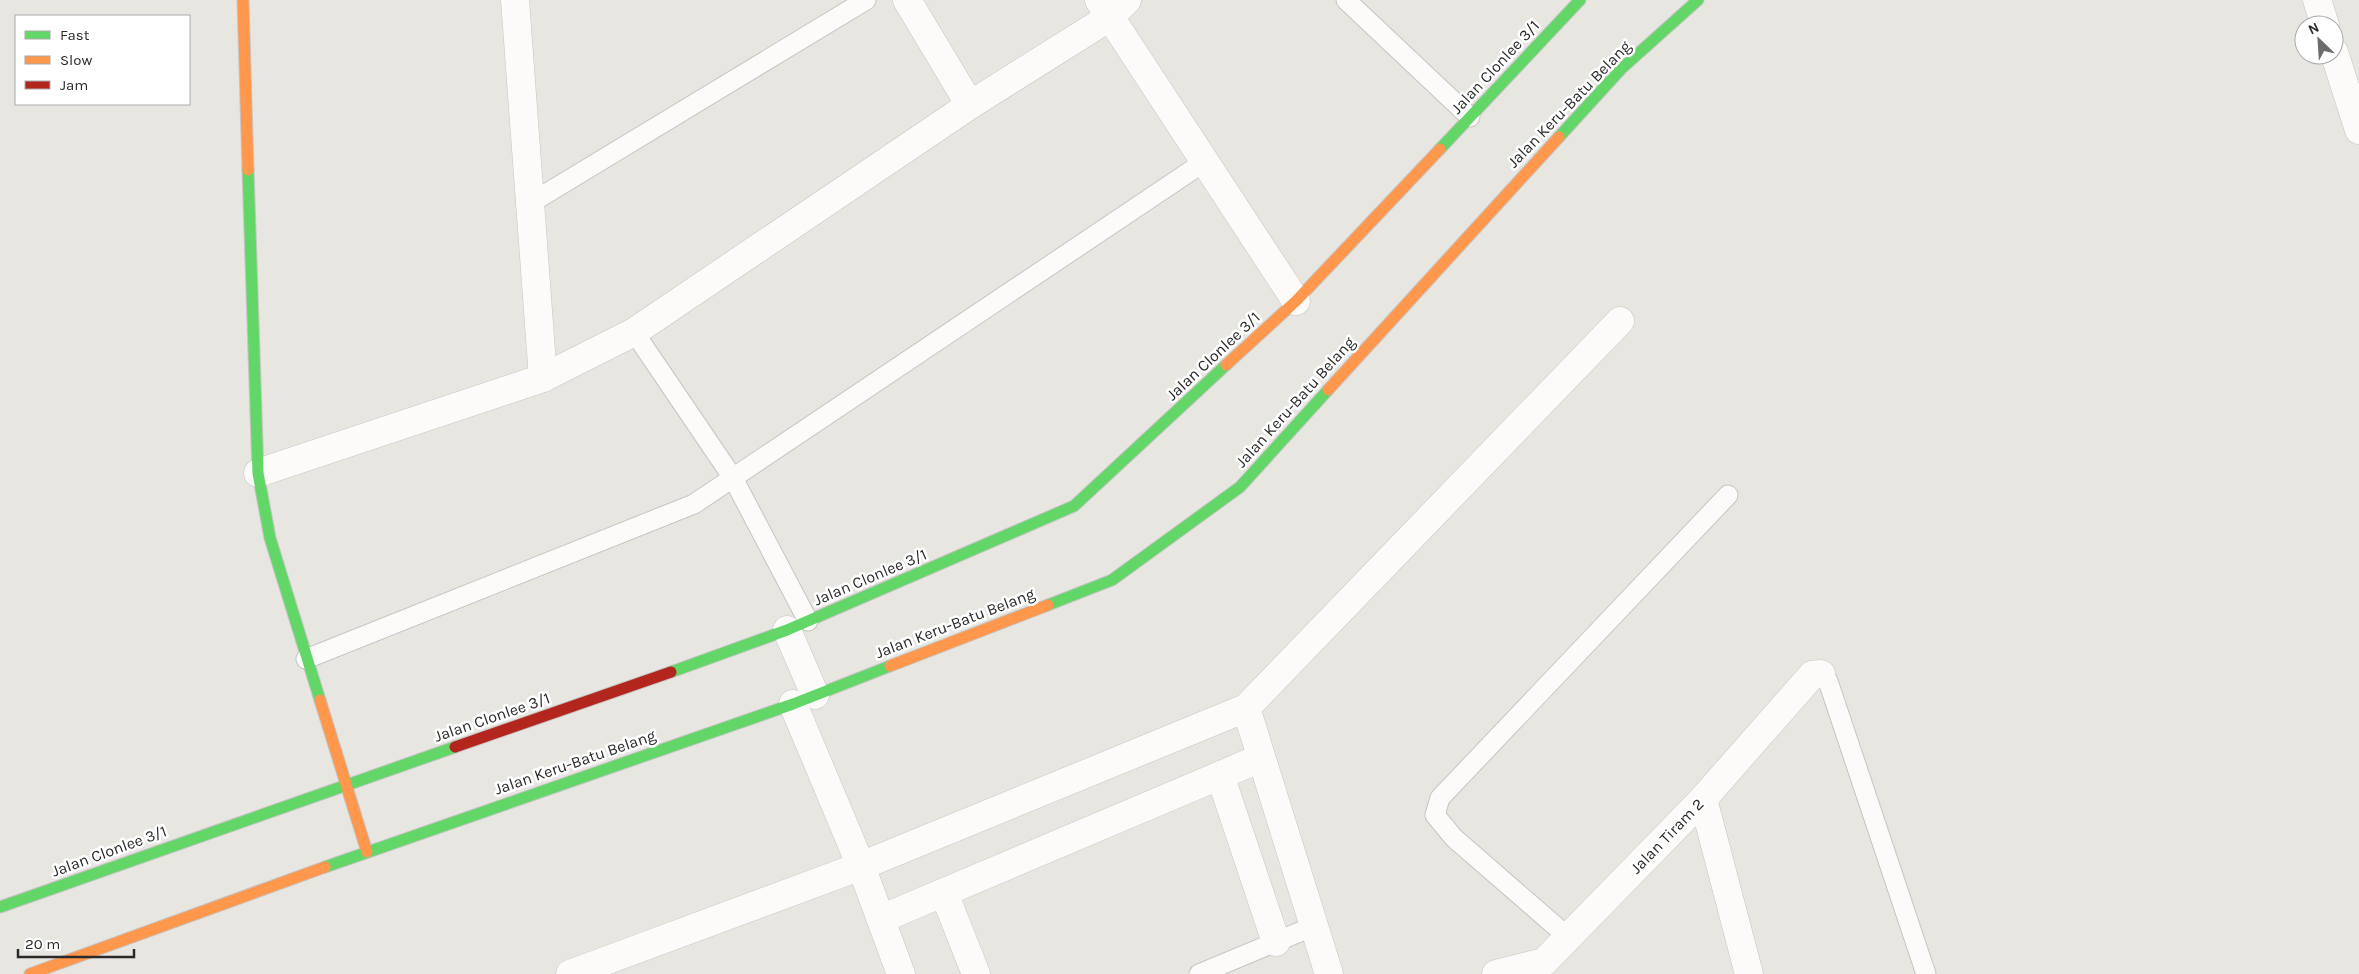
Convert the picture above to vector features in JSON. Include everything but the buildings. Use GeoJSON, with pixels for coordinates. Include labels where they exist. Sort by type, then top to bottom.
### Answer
{"type":"FeatureCollection","features":[{"type":"Feature","properties":{"kind":"street"},"geometry":{"type":"LineString","coordinates":[[243,0],[258,473],[270,538],[367,852]]}},
{"type":"Feature","properties":{"kind":"street"},"geometry":{"type":"LineString","coordinates":[[515,0],[543,378]]}},
{"type":"Feature","properties":{"kind":"street"},"geometry":{"type":"LineString","coordinates":[[907,0],[970,105]]}},
{"type":"Feature","properties":{"kind":"street","name":"Jalan Clonlee 3/1"},"geometry":{"type":"LineString","coordinates":[[0,906],[346,784],[582,704],[798,625],[1074,506],[1296,301],[1580,0]]}},
{"type":"Feature","properties":{"kind":"street","name":"Jalan Keru-Batu Belang"},"geometry":{"type":"LineString","coordinates":[[30,974],[367,852],[804,699],[1112,580],[1240,487],[1621,69],[1698,0]]}},
{"type":"Feature","properties":{"kind":"street"},"geometry":{"type":"LineString","coordinates":[[2317,0],[2322,15]]}},
{"type":"Feature","properties":{"kind":"street"},"geometry":{"type":"LineString","coordinates":[[258,473],[543,378],[634,332],[970,105],[1112,6],[1204,162],[1296,301]]}},
{"type":"Feature","properties":{"kind":"street"},"geometry":{"type":"LineString","coordinates":[[2338,65],[2359,130]]}},
{"type":"Feature","properties":{"kind":"street"},"geometry":{"type":"LineString","coordinates":[[570,974],[861,866],[1246,708],[1620,321]]}},
{"type":"Feature","properties":{"kind":"street"},"geometry":{"type":"LineString","coordinates":[[798,625],[804,699],[861,866],[901,974]]}},
{"type":"Feature","properties":{"kind":"street","name":"Jalan Tiram 2"},"geometry":{"type":"LineString","coordinates":[[1496,974],[1546,968],[1568,937],[1703,799],[1812,675],[1821,674]]}},
{"type":"Feature","properties":{"kind":"street"},"geometry":{"type":"LineString","coordinates":[[1246,708],[1329,974]]}},
{"type":"Feature","properties":{"kind":"street"},"geometry":{"type":"LineString","coordinates":[[881,919],[1261,758]]}},
{"type":"Feature","properties":{"kind":"street"},"geometry":{"type":"LineString","coordinates":[[1220,775],[1276,942]]}},
{"type":"Feature","properties":{"kind":"street"},"geometry":{"type":"LineString","coordinates":[[1703,799],[1748,974]]}},
{"type":"Feature","properties":{"kind":"street"},"geometry":{"type":"LineString","coordinates":[[944,893],[976,974]]}},
{"type":"Feature","properties":{"kind":"lane"},"geometry":{"type":"LineString","coordinates":[[529,204],[866,0]]}},
{"type":"Feature","properties":{"kind":"lane"},"geometry":{"type":"LineString","coordinates":[[1348,1],[1470,117]]}},
{"type":"Feature","properties":{"kind":"lane"},"geometry":{"type":"LineString","coordinates":[[306,659],[694,504],[1204,162]]}},
{"type":"Feature","properties":{"kind":"lane"},"geometry":{"type":"LineString","coordinates":[[634,332],[733,478],[798,625]]}},
{"type":"Feature","properties":{"kind":"lane"},"geometry":{"type":"LineString","coordinates":[[1568,937],[1454,838],[1435,815],[1440,798],[1728,495]]}},
{"type":"Feature","properties":{"kind":"lane"},"geometry":{"type":"LineString","coordinates":[[1821,674],[1828,681],[1926,974]]}},
{"type":"Feature","properties":{"kind":"lane"},"geometry":{"type":"LineString","coordinates":[[1199,974],[1314,926]]}},
{"type":"Feature","properties":{"kind":"traffic: fast"},"geometry":{"type":"LineString","coordinates":[[1440,149],[1580,0]]}},
{"type":"Feature","properties":{"kind":"traffic: fast"},"geometry":{"type":"LineString","coordinates":[[1559,137],[1621,69],[1698,0]]}},
{"type":"Feature","properties":{"kind":"traffic: fast"},"geometry":{"type":"LineString","coordinates":[[248,170],[258,473],[270,538],[320,700]]}},
{"type":"Feature","properties":{"kind":"traffic: fast"},"geometry":{"type":"LineString","coordinates":[[671,672],[787,630],[1074,506],[1226,365]]}},
{"type":"Feature","properties":{"kind":"traffic: fast"},"geometry":{"type":"LineString","coordinates":[[1048,605],[1112,580],[1240,487],[1328,390]]}},
{"type":"Feature","properties":{"kind":"traffic: fast"},"geometry":{"type":"LineString","coordinates":[[325,867],[793,704],[890,666]]}},
{"type":"Feature","properties":{"kind":"traffic: fast"},"geometry":{"type":"LineString","coordinates":[[0,907],[455,747]]}},
{"type":"Feature","properties":{"kind":"traffic: slow"},"geometry":{"type":"LineString","coordinates":[[243,0],[248,170]]}},
{"type":"Feature","properties":{"kind":"traffic: slow"},"geometry":{"type":"LineString","coordinates":[[1328,390],[1559,137]]}},
{"type":"Feature","properties":{"kind":"traffic: slow"},"geometry":{"type":"LineString","coordinates":[[1226,365],[1296,301],[1440,149]]}},
{"type":"Feature","properties":{"kind":"traffic: slow"},"geometry":{"type":"LineString","coordinates":[[890,666],[1048,605]]}},
{"type":"Feature","properties":{"kind":"traffic: slow"},"geometry":{"type":"LineString","coordinates":[[320,700],[367,852]]}},
{"type":"Feature","properties":{"kind":"traffic: slow"},"geometry":{"type":"LineString","coordinates":[[30,974],[325,867]]}},
{"type":"Feature","properties":{"kind":"traffic: jam"},"geometry":{"type":"LineString","coordinates":[[455,747],[671,672]]}}]}
